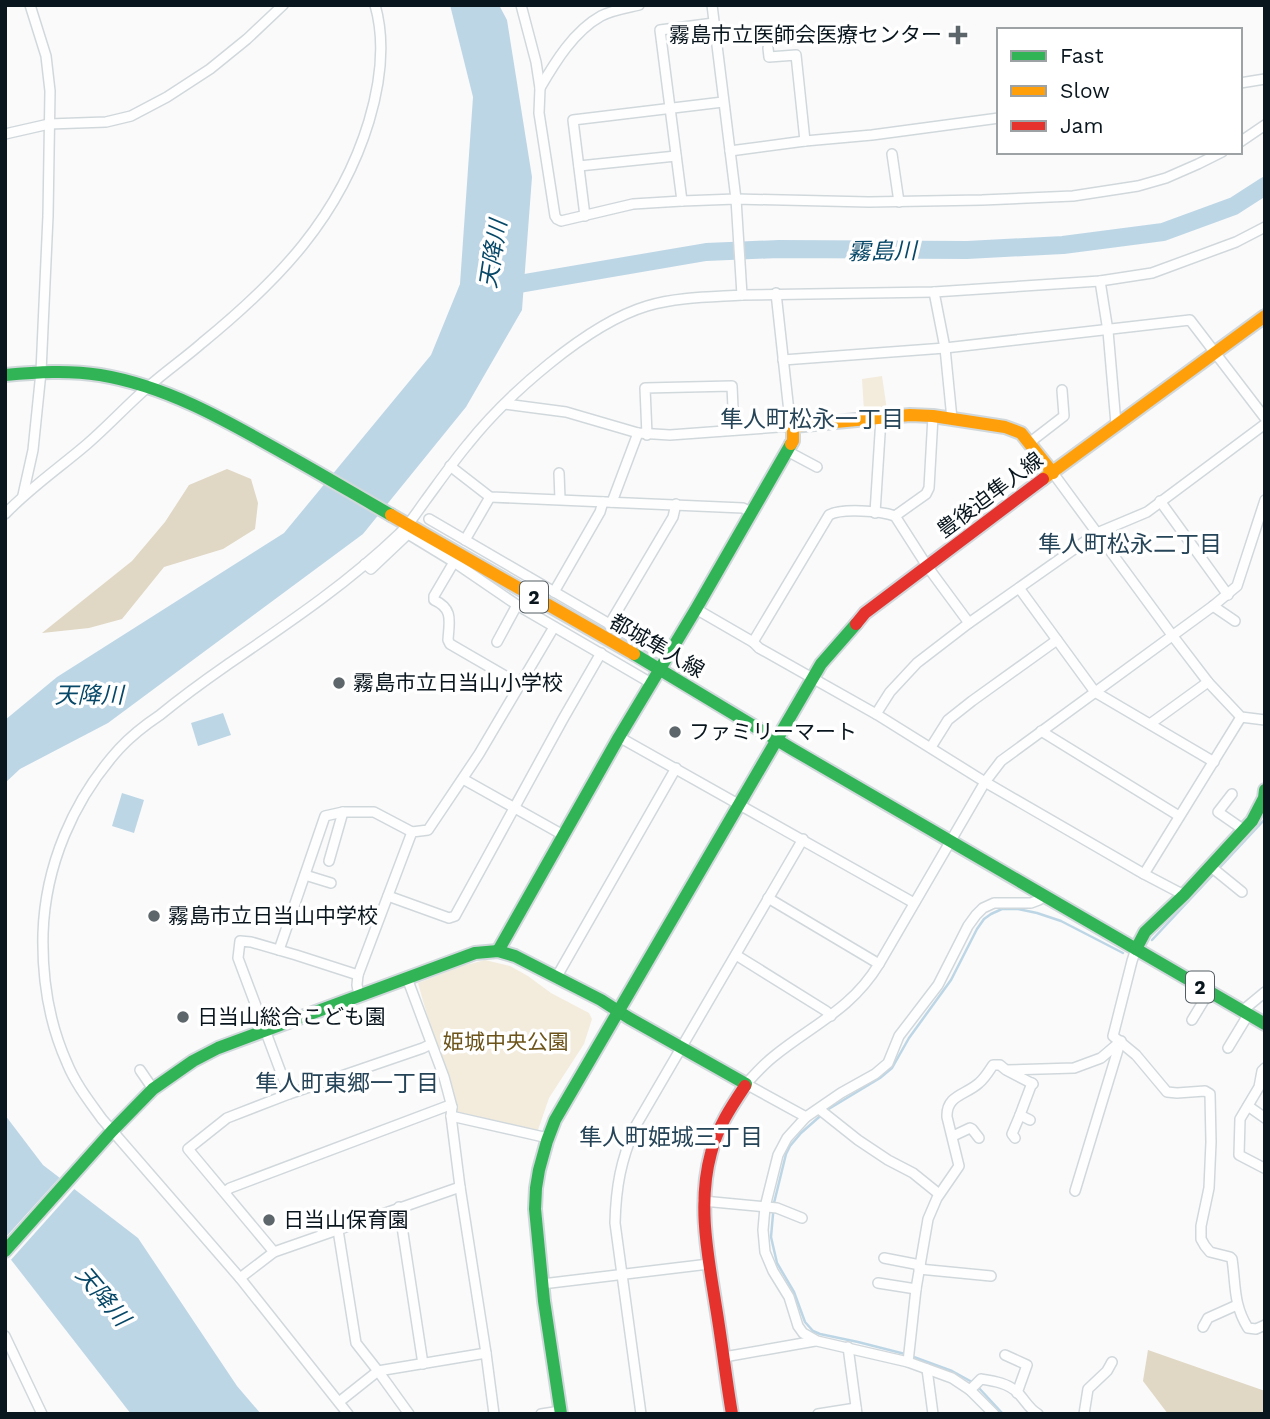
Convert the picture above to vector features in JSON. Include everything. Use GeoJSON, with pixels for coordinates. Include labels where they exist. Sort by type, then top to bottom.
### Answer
{"type":"FeatureCollection","features":[{"type":"Feature","properties":{"kind":"street"},"geometry":{"type":"LineString","coordinates":[[23,495],[33,450],[41,372],[48,216],[49,70],[30,5]]}},
{"type":"Feature","properties":{"kind":"street"},"geometry":{"type":"LineString","coordinates":[[5,134],[49,124],[106,122],[131,116],[210,69],[283,5]]}},
{"type":"Feature","properties":{"kind":"street"},"geometry":{"type":"LineString","coordinates":[[5,514],[23,495],[88,443],[264,288],[323,220],[361,145],[373,105],[381,51],[375,5]]}},
{"type":"Feature","properties":{"kind":"street"},"geometry":{"type":"LineString","coordinates":[[521,5],[534,50],[540,88],[539,113],[555,216],[561,221],[633,204],[682,201],[899,202],[1073,196],[1138,186],[1218,154]]}},
{"type":"Feature","properties":{"kind":"street"},"geometry":{"type":"LineString","coordinates":[[540,88],[567,47],[595,20],[609,12],[639,5]]}},
{"type":"Feature","properties":{"kind":"street"},"geometry":{"type":"LineString","coordinates":[[712,5],[736,200],[742,292]]}},
{"type":"Feature","properties":{"kind":"street"},"geometry":{"type":"LineString","coordinates":[[682,201],[660,30],[713,23]]}},
{"type":"Feature","properties":{"kind":"street"},"geometry":{"type":"LineString","coordinates":[[768,48],[769,57],[796,55],[805,141]]}},
{"type":"Feature","properties":{"kind":"street"},"geometry":{"type":"LineString","coordinates":[[1242,83],[1265,79]]}},
{"type":"Feature","properties":{"kind":"street"},"geometry":{"type":"LineString","coordinates":[[585,216],[573,120],[723,102]]}},
{"type":"Feature","properties":{"kind":"street"},"geometry":{"type":"LineString","coordinates":[[730,151],[997,118]]}},
{"type":"Feature","properties":{"kind":"street"},"geometry":{"type":"LineString","coordinates":[[1242,141],[1265,125]]}},
{"type":"Feature","properties":{"kind":"street"},"geometry":{"type":"LineString","coordinates":[[892,154],[899,202]]}},
{"type":"Feature","properties":{"kind":"street"},"geometry":{"type":"LineString","coordinates":[[579,166],[676,156]]}},
{"type":"Feature","properties":{"kind":"street"},"geometry":{"type":"LineString","coordinates":[[348,1414],[240,1278],[111,1133],[84,1095],[67,1064],[53,1026],[45,980],[44,915],[53,869],[63,837],[97,775],[138,731],[198,685],[329,594],[401,533],[405,523],[472,438],[505,404],[547,366],[589,336],[624,316],[644,307],[667,302],[742,292],[934,292],[1100,281],[1152,273],[1263,231]]}},
{"type":"Feature","properties":{"kind":"street"},"geometry":{"type":"LineString","coordinates":[[1100,281],[1108,331],[1116,424]]}},
{"type":"Feature","properties":{"kind":"street"},"geometry":{"type":"LineString","coordinates":[[934,292],[945,348],[952,419]]}},
{"type":"Feature","properties":{"kind":"street"},"geometry":{"type":"LineString","coordinates":[[498,951],[619,737],[793,441],[776,293]]}},
{"type":"Feature","properties":{"kind":"street","name":"豊後迫隼人線"},"geometry":{"type":"LineString","coordinates":[[561,1413],[542,1284],[535,1202],[537,1178],[548,1138],[555,1120],[821,664],[864,613],[1265,316]]}},
{"type":"Feature","properties":{"kind":"street"},"geometry":{"type":"LineString","coordinates":[[783,360],[945,348],[1190,320],[1265,418]]}},
{"type":"Feature","properties":{"kind":"street","name":"都城隼人線"},"geometry":{"type":"LineString","coordinates":[[5,375],[41,372],[100,375],[151,387],[209,412],[405,523],[663,663],[777,740],[1265,1024]]}},
{"type":"Feature","properties":{"kind":"street"},"geometry":{"type":"LineString","coordinates":[[554,592],[643,434],[645,388],[732,386],[734,430]]}},
{"type":"Feature","properties":{"kind":"street"},"geometry":{"type":"LineString","coordinates":[[1029,443],[1064,416],[1062,390]]}},
{"type":"Feature","properties":{"kind":"street"},"geometry":{"type":"LineString","coordinates":[[505,404],[566,412],[643,434],[793,426],[910,415],[1005,426],[1021,433],[1053,472],[1208,682],[1241,717],[1265,720]]}},
{"type":"Feature","properties":{"kind":"street"},"geometry":{"type":"LineString","coordinates":[[753,642],[829,514],[875,513],[895,516],[926,494],[929,488],[933,416]]}},
{"type":"Feature","properties":{"kind":"street"},"geometry":{"type":"LineString","coordinates":[[875,513],[881,418]]}},
{"type":"Feature","properties":{"kind":"street"},"geometry":{"type":"LineString","coordinates":[[876,715],[890,692],[916,663],[968,622],[1097,533],[1147,512],[1265,424]]}},
{"type":"Feature","properties":{"kind":"street"},"geometry":{"type":"LineString","coordinates":[[787,451],[817,467]]}},
{"type":"Feature","properties":{"kind":"street"},"geometry":{"type":"LineString","coordinates":[[450,466],[490,497],[743,508],[751,512]]}},
{"type":"Feature","properties":{"kind":"street"},"geometry":{"type":"LineString","coordinates":[[559,473],[560,499]]}},
{"type":"Feature","properties":{"kind":"street"},"geometry":{"type":"LineString","coordinates":[[465,540],[490,497]]}},
{"type":"Feature","properties":{"kind":"street"},"geometry":{"type":"LineString","coordinates":[[732,1414],[709,1265],[703,1200],[706,1173],[715,1140],[726,1115],[746,1084],[772,1057],[831,1016],[861,989],[879,964],[985,782],[1001,761],[1237,586],[1262,518],[1265,500]]}},
{"type":"Feature","properties":{"kind":"street"},"geometry":{"type":"LineString","coordinates":[[1160,501],[1228,595]]}},
{"type":"Feature","properties":{"kind":"street"},"geometry":{"type":"LineString","coordinates":[[610,625],[673,517],[676,505]]}},
{"type":"Feature","properties":{"kind":"street"},"geometry":{"type":"LineString","coordinates":[[895,516],[968,622]]}},
{"type":"Feature","properties":{"kind":"street"},"geometry":{"type":"LineString","coordinates":[[429,519],[610,625],[663,663]]}},
{"type":"Feature","properties":{"kind":"street"},"geometry":{"type":"LineString","coordinates":[[365,564],[371,569],[408,534],[517,605],[651,683]]}},
{"type":"Feature","properties":{"kind":"street"},"geometry":{"type":"LineString","coordinates":[[454,562],[434,596],[434,600],[448,611],[450,644],[519,684]]}},
{"type":"Feature","properties":{"kind":"street"},"geometry":{"type":"LineString","coordinates":[[1020,588],[1095,691],[1214,762]]}},
{"type":"Feature","properties":{"kind":"street"},"geometry":{"type":"LineString","coordinates":[[497,642],[517,605]]}},
{"type":"Feature","properties":{"kind":"street"},"geometry":{"type":"LineString","coordinates":[[1213,606],[1235,621]]}},
{"type":"Feature","properties":{"kind":"street"},"geometry":{"type":"LineString","coordinates":[[696,609],[931,747],[985,782],[1184,895]]}},
{"type":"Feature","properties":{"kind":"street"},"geometry":{"type":"LineString","coordinates":[[278,950],[325,816],[343,812],[374,812],[412,832],[428,830],[479,754],[554,627]]}},
{"type":"Feature","properties":{"kind":"street"},"geometry":{"type":"LineString","coordinates":[[931,747],[947,720],[1057,640]]}},
{"type":"Feature","properties":{"kind":"street"},"geometry":{"type":"LineString","coordinates":[[388,896],[449,918],[455,916],[601,653]]}},
{"type":"Feature","properties":{"kind":"street"},"geometry":{"type":"LineString","coordinates":[[1150,724],[1208,682]]}},
{"type":"Feature","properties":{"kind":"street"},"geometry":{"type":"LineString","coordinates":[[1144,874],[1241,717]]}},
{"type":"Feature","properties":{"kind":"street"},"geometry":{"type":"LineString","coordinates":[[1041,731],[1180,816]]}},
{"type":"Feature","properties":{"kind":"street"},"geometry":{"type":"LineString","coordinates":[[619,737],[914,903]]}},
{"type":"Feature","properties":{"kind":"street"},"geometry":{"type":"LineString","coordinates":[[556,978],[676,768]]}},
{"type":"Feature","properties":{"kind":"street"},"geometry":{"type":"LineString","coordinates":[[463,779],[563,835]]}},
{"type":"Feature","properties":{"kind":"street"},"geometry":{"type":"LineString","coordinates":[[1265,790],[1262,806],[1252,821],[1211,867],[1146,932],[1132,961],[1113,1036],[1136,1055],[1167,1092],[1205,1091],[1211,1096],[1209,1188],[1200,1239],[1210,1252],[1232,1259],[1237,1305],[1250,1330],[1265,1325]]}},
{"type":"Feature","properties":{"kind":"street"},"geometry":{"type":"LineString","coordinates":[[1231,794],[1215,816],[1244,830]]}},
{"type":"Feature","properties":{"kind":"street"},"geometry":{"type":"LineString","coordinates":[[328,861],[343,812]]}},
{"type":"Feature","properties":{"kind":"street"},"geometry":{"type":"LineString","coordinates":[[359,995],[356,985],[358,975],[412,832]]}},
{"type":"Feature","properties":{"kind":"street"},"geometry":{"type":"LineString","coordinates":[[641,1414],[615,1223],[619,1172],[635,1127],[803,839]]}},
{"type":"Feature","properties":{"kind":"street"},"geometry":{"type":"LineString","coordinates":[[1211,867],[1242,892]]}},
{"type":"Feature","properties":{"kind":"street"},"geometry":{"type":"LineString","coordinates":[[304,875],[331,883]]}},
{"type":"Feature","properties":{"kind":"street"},"geometry":{"type":"LineString","coordinates":[[994,1414],[974,1386],[927,1369],[908,1358],[817,1341],[806,1336],[800,1330],[789,1297],[768,1260],[764,1245],[774,1167],[783,1144],[806,1117],[822,1111],[841,1093],[875,1074],[888,1063],[899,1036],[938,985],[968,926],[983,908],[994,902],[1031,903],[1044,896]]}},
{"type":"Feature","properties":{"kind":"street"},"geometry":{"type":"LineString","coordinates":[[768,898],[879,964]]}},
{"type":"Feature","properties":{"kind":"street"},"geometry":{"type":"LineString","coordinates":[[289,1094],[238,958],[240,942],[251,942],[358,975]]}},
{"type":"Feature","properties":{"kind":"street"},"geometry":{"type":"LineString","coordinates":[[5,1251],[153,1089],[193,1061],[218,1048],[475,953],[498,951],[515,956],[601,1000],[806,1117]]}},
{"type":"Feature","properties":{"kind":"street"},"geometry":{"type":"LineString","coordinates":[[736,956],[831,1016]]}},
{"type":"Feature","properties":{"kind":"street"},"geometry":{"type":"LineString","coordinates":[[407,978],[444,1077],[451,1112]]}},
{"type":"Feature","properties":{"kind":"street"},"geometry":{"type":"LineString","coordinates":[[1192,1020],[1209,992]]}},
{"type":"Feature","properties":{"kind":"street"},"geometry":{"type":"LineString","coordinates":[[1228,1048],[1245,1013],[1265,992]]}},
{"type":"Feature","properties":{"kind":"street"},"geometry":{"type":"LineString","coordinates":[[1006,1070],[1074,1068],[1101,1058],[1121,1041]]}},
{"type":"Feature","properties":{"kind":"street"},"geometry":{"type":"LineString","coordinates":[[1074,1191],[1121,1041]]}},
{"type":"Feature","properties":{"kind":"street"},"geometry":{"type":"LineString","coordinates":[[274,1252],[188,1149],[228,1118],[431,1044]]}},
{"type":"Feature","properties":{"kind":"street"},"geometry":{"type":"LineString","coordinates":[[908,1358],[928,1219],[939,1194],[959,1166],[947,1110],[950,1102],[980,1082],[993,1065],[1000,1065],[1032,1084],[1012,1134],[1015,1138]]}},
{"type":"Feature","properties":{"kind":"street"},"geometry":{"type":"LineString","coordinates":[[1264,1168],[1239,1155],[1240,1119],[1259,1087],[1265,1068]]}},
{"type":"Feature","properties":{"kind":"street"},"geometry":{"type":"LineString","coordinates":[[141,1070],[153,1089]]}},
{"type":"Feature","properties":{"kind":"street"},"geometry":{"type":"LineString","coordinates":[[225,1192],[450,1105],[494,1414]]}},
{"type":"Feature","properties":{"kind":"street"},"geometry":{"type":"LineString","coordinates":[[1248,1106],[1265,1118]]}},
{"type":"Feature","properties":{"kind":"street"},"geometry":{"type":"LineString","coordinates":[[822,1111],[888,1160],[914,1173],[939,1194]]}},
{"type":"Feature","properties":{"kind":"street"},"geometry":{"type":"LineString","coordinates":[[451,1112],[548,1138]]}},
{"type":"Feature","properties":{"kind":"street"},"geometry":{"type":"LineString","coordinates":[[1020,1115],[1030,1119]]}},
{"type":"Feature","properties":{"kind":"street"},"geometry":{"type":"LineString","coordinates":[[953,1136],[970,1128],[979,1138]]}},
{"type":"Feature","properties":{"kind":"street"},"geometry":{"type":"LineString","coordinates":[[240,1278],[274,1252],[460,1186]]}},
{"type":"Feature","properties":{"kind":"street"},"geometry":{"type":"LineString","coordinates":[[703,1200],[770,1208],[802,1218]]}},
{"type":"Feature","properties":{"kind":"street"},"geometry":{"type":"LineString","coordinates":[[399,1207],[423,1364]]}},
{"type":"Feature","properties":{"kind":"street"},"geometry":{"type":"LineString","coordinates":[[338,1230],[356,1343],[409,1414]]}},
{"type":"Feature","properties":{"kind":"street"},"geometry":{"type":"LineString","coordinates":[[884,1258],[919,1267],[991,1276]]}},
{"type":"Feature","properties":{"kind":"street"},"geometry":{"type":"LineString","coordinates":[[542,1284],[709,1265]]}},
{"type":"Feature","properties":{"kind":"street"},"geometry":{"type":"LineString","coordinates":[[878,1283],[916,1289]]}},
{"type":"Feature","properties":{"kind":"street"},"geometry":{"type":"LineString","coordinates":[[1203,1327],[1208,1318],[1237,1305]]}},
{"type":"Feature","properties":{"kind":"street"},"geometry":{"type":"LineString","coordinates":[[5,1336],[42,1414]]}},
{"type":"Feature","properties":{"kind":"street"},"geometry":{"type":"LineString","coordinates":[[724,1357],[817,1341]]}},
{"type":"Feature","properties":{"kind":"street"},"geometry":{"type":"LineString","coordinates":[[818,1414],[856,1411],[848,1347]]}},
{"type":"Feature","properties":{"kind":"street"},"geometry":{"type":"LineString","coordinates":[[339,1402],[378,1371],[486,1353]]}},
{"type":"Feature","properties":{"kind":"street"},"geometry":{"type":"LineString","coordinates":[[1005,1356],[1027,1365],[1017,1393]]}},
{"type":"Feature","properties":{"kind":"street"},"geometry":{"type":"LineString","coordinates":[[1084,1414],[1088,1389],[1107,1371],[1112,1362]]}},
{"type":"Feature","properties":{"kind":"street"},"geometry":{"type":"LineString","coordinates":[[927,1369],[933,1414]]}},
{"type":"Feature","properties":{"kind":"street"},"geometry":{"type":"LineString","coordinates":[[974,1386],[981,1379],[1011,1387],[1038,1414]]}},
{"type":"Feature","properties":{"kind":"street"},"geometry":{"type":"LineString","coordinates":[[541,1414],[561,1413]]}},
{"type":"Feature","properties":{"kind":"green space"},"geometry":{"type":"Polygon","coordinates":[[[882,376],[887,410],[864,411],[862,379],[882,376]]]}},
{"type":"Feature","properties":{"kind":"green space","name":"姫城中央公園"},"geometry":{"type":"Polygon","coordinates":[[[485,960],[510,966],[551,993],[589,1013],[592,1019],[584,1044],[549,1098],[537,1133],[457,1116],[418,983],[485,960]]]}},
{"type":"Feature","properties":{"kind":"shaded area"},"geometry":{"type":"Polygon","coordinates":[[[227,469],[251,479],[258,503],[255,529],[223,549],[164,567],[122,619],[89,628],[42,633],[132,561],[165,522],[189,485],[227,469]]]}},
{"type":"Feature","properties":{"kind":"shaded area"},"geometry":{"type":"Polygon","coordinates":[[[1148,1350],[1265,1391],[1265,1414],[1168,1414],[1143,1381],[1148,1350]]]}},
{"type":"Feature","properties":{"kind":"water","name":"天降川"},"geometry":{"type":"Polygon","coordinates":[[[450,5],[499,5],[507,20],[532,177],[522,310],[466,407],[363,534],[108,723],[20,769],[5,783],[5,720],[57,677],[284,533],[431,355],[460,284],[473,97],[450,5]]]}},
{"type":"Feature","properties":{"kind":"water"},"geometry":{"type":"Polygon","coordinates":[[[223,713],[231,735],[198,746],[191,723],[223,713]]]}},
{"type":"Feature","properties":{"kind":"water"},"geometry":{"type":"Polygon","coordinates":[[[122,793],[144,800],[134,833],[112,826],[122,793]]]}},
{"type":"Feature","properties":{"kind":"water","name":"天降川"},"geometry":{"type":"Polygon","coordinates":[[[5,1115],[43,1165],[138,1238],[237,1386],[261,1414],[131,1414],[5,1252],[5,1115]]]}},
{"type":"Feature","properties":{"kind":"pier"},"geometry":{"type":"Polygon","coordinates":[[[62,1175],[77,1186],[9,1262],[5,1257],[5,1238],[62,1175]]]}},
{"type":"Feature","properties":{"kind":"waterway","name":"霧島川"},"geometry":{"type":"LineString","coordinates":[[502,287],[706,252],[779,249],[967,250],[1063,245],[1163,232],[1234,206],[1265,186]]}},
{"type":"Feature","properties":{"kind":"waterway"},"geometry":{"type":"LineString","coordinates":[[1152,940],[1265,819]]}},
{"type":"Feature","properties":{"kind":"waterway"},"geometry":{"type":"LineString","coordinates":[[905,1354],[820,1334],[805,1322],[794,1292],[777,1263],[771,1237],[774,1203],[790,1146],[827,1110],[892,1068],[909,1038],[951,980],[977,929],[991,914],[1002,909],[1037,913],[1061,921],[1123,953]]}},
{"type":"Feature","properties":{"kind":"waterway"},"geometry":{"type":"LineString","coordinates":[[911,1356],[952,1371],[972,1382]]}},
{"type":"Feature","properties":{"kind":"waterway"},"geometry":{"type":"LineString","coordinates":[[978,1387],[1003,1414]]}},
{"type":"Feature","properties":{"kind":"traffic: fast"},"geometry":{"type":"LineString","coordinates":[[5,375],[88,373],[149,387],[219,417],[391,515]]}},
{"type":"Feature","properties":{"kind":"traffic: fast"},"geometry":{"type":"LineString","coordinates":[[498,951],[619,737],[791,444]]}},
{"type":"Feature","properties":{"kind":"traffic: fast"},"geometry":{"type":"LineString","coordinates":[[561,1414],[544,1301],[535,1209],[539,1170],[547,1141],[555,1120],[821,664],[856,624]]}},
{"type":"Feature","properties":{"kind":"traffic: fast"},"geometry":{"type":"LineString","coordinates":[[634,654],[1265,1024]]}},
{"type":"Feature","properties":{"kind":"traffic: fast"},"geometry":{"type":"LineString","coordinates":[[1136,949],[1145,932],[1184,895],[1252,821],[1264,798],[1265,790]]}},
{"type":"Feature","properties":{"kind":"traffic: fast"},"geometry":{"type":"LineString","coordinates":[[5,1251],[153,1089],[193,1061],[218,1048],[475,953],[498,951],[515,956],[601,1000],[746,1084],[745,1086]]}},
{"type":"Feature","properties":{"kind":"traffic: slow"},"geometry":{"type":"LineString","coordinates":[[1043,479],[1265,316]]}},
{"type":"Feature","properties":{"kind":"traffic: slow"},"geometry":{"type":"LineString","coordinates":[[791,444],[793,426],[910,415],[933,416],[1005,427],[1021,433],[1053,473]]}},
{"type":"Feature","properties":{"kind":"traffic: slow"},"geometry":{"type":"LineString","coordinates":[[391,515],[634,654]]}},
{"type":"Feature","properties":{"kind":"traffic: jam"},"geometry":{"type":"LineString","coordinates":[[856,624],[865,613],[1043,479]]}},
{"type":"Feature","properties":{"kind":"traffic: jam"},"geometry":{"type":"LineString","coordinates":[[732,1414],[707,1249],[704,1211],[711,1153],[717,1135],[745,1086]]}},
{"type":"Feature","properties":{"kind":"place","name":"霧島市立医師会医療センター"},"geometry":{"type":"Point","coordinates":[958,35]}},
{"type":"Feature","properties":{"kind":"place","name":"霧島市立日当山小学校"},"geometry":{"type":"Point","coordinates":[339,683]}},
{"type":"Feature","properties":{"kind":"place","name":"ファミリーマート"},"geometry":{"type":"Point","coordinates":[675,732]}},
{"type":"Feature","properties":{"kind":"place","name":"霧島市立日当山中学校"},"geometry":{"type":"Point","coordinates":[154,916]}},
{"type":"Feature","properties":{"kind":"place","name":"日当山総合こども園"},"geometry":{"type":"Point","coordinates":[183,1017]}},
{"type":"Feature","properties":{"kind":"place","name":"日当山保育園"},"geometry":{"type":"Point","coordinates":[269,1220]}},
{"type":"Feature","properties":{"kind":"district","name":"隼人町松永一丁目"},"geometry":{"type":"Point","coordinates":[812,419]}},
{"type":"Feature","properties":{"kind":"district","name":"隼人町松永二丁目"},"geometry":{"type":"Point","coordinates":[1130,544]}},
{"type":"Feature","properties":{"kind":"district","name":"隼人町東郷一丁目"},"geometry":{"type":"Point","coordinates":[347,1083]}},
{"type":"Feature","properties":{"kind":"district","name":"隼人町姫城三丁目"},"geometry":{"type":"Point","coordinates":[671,1137]}}]}
